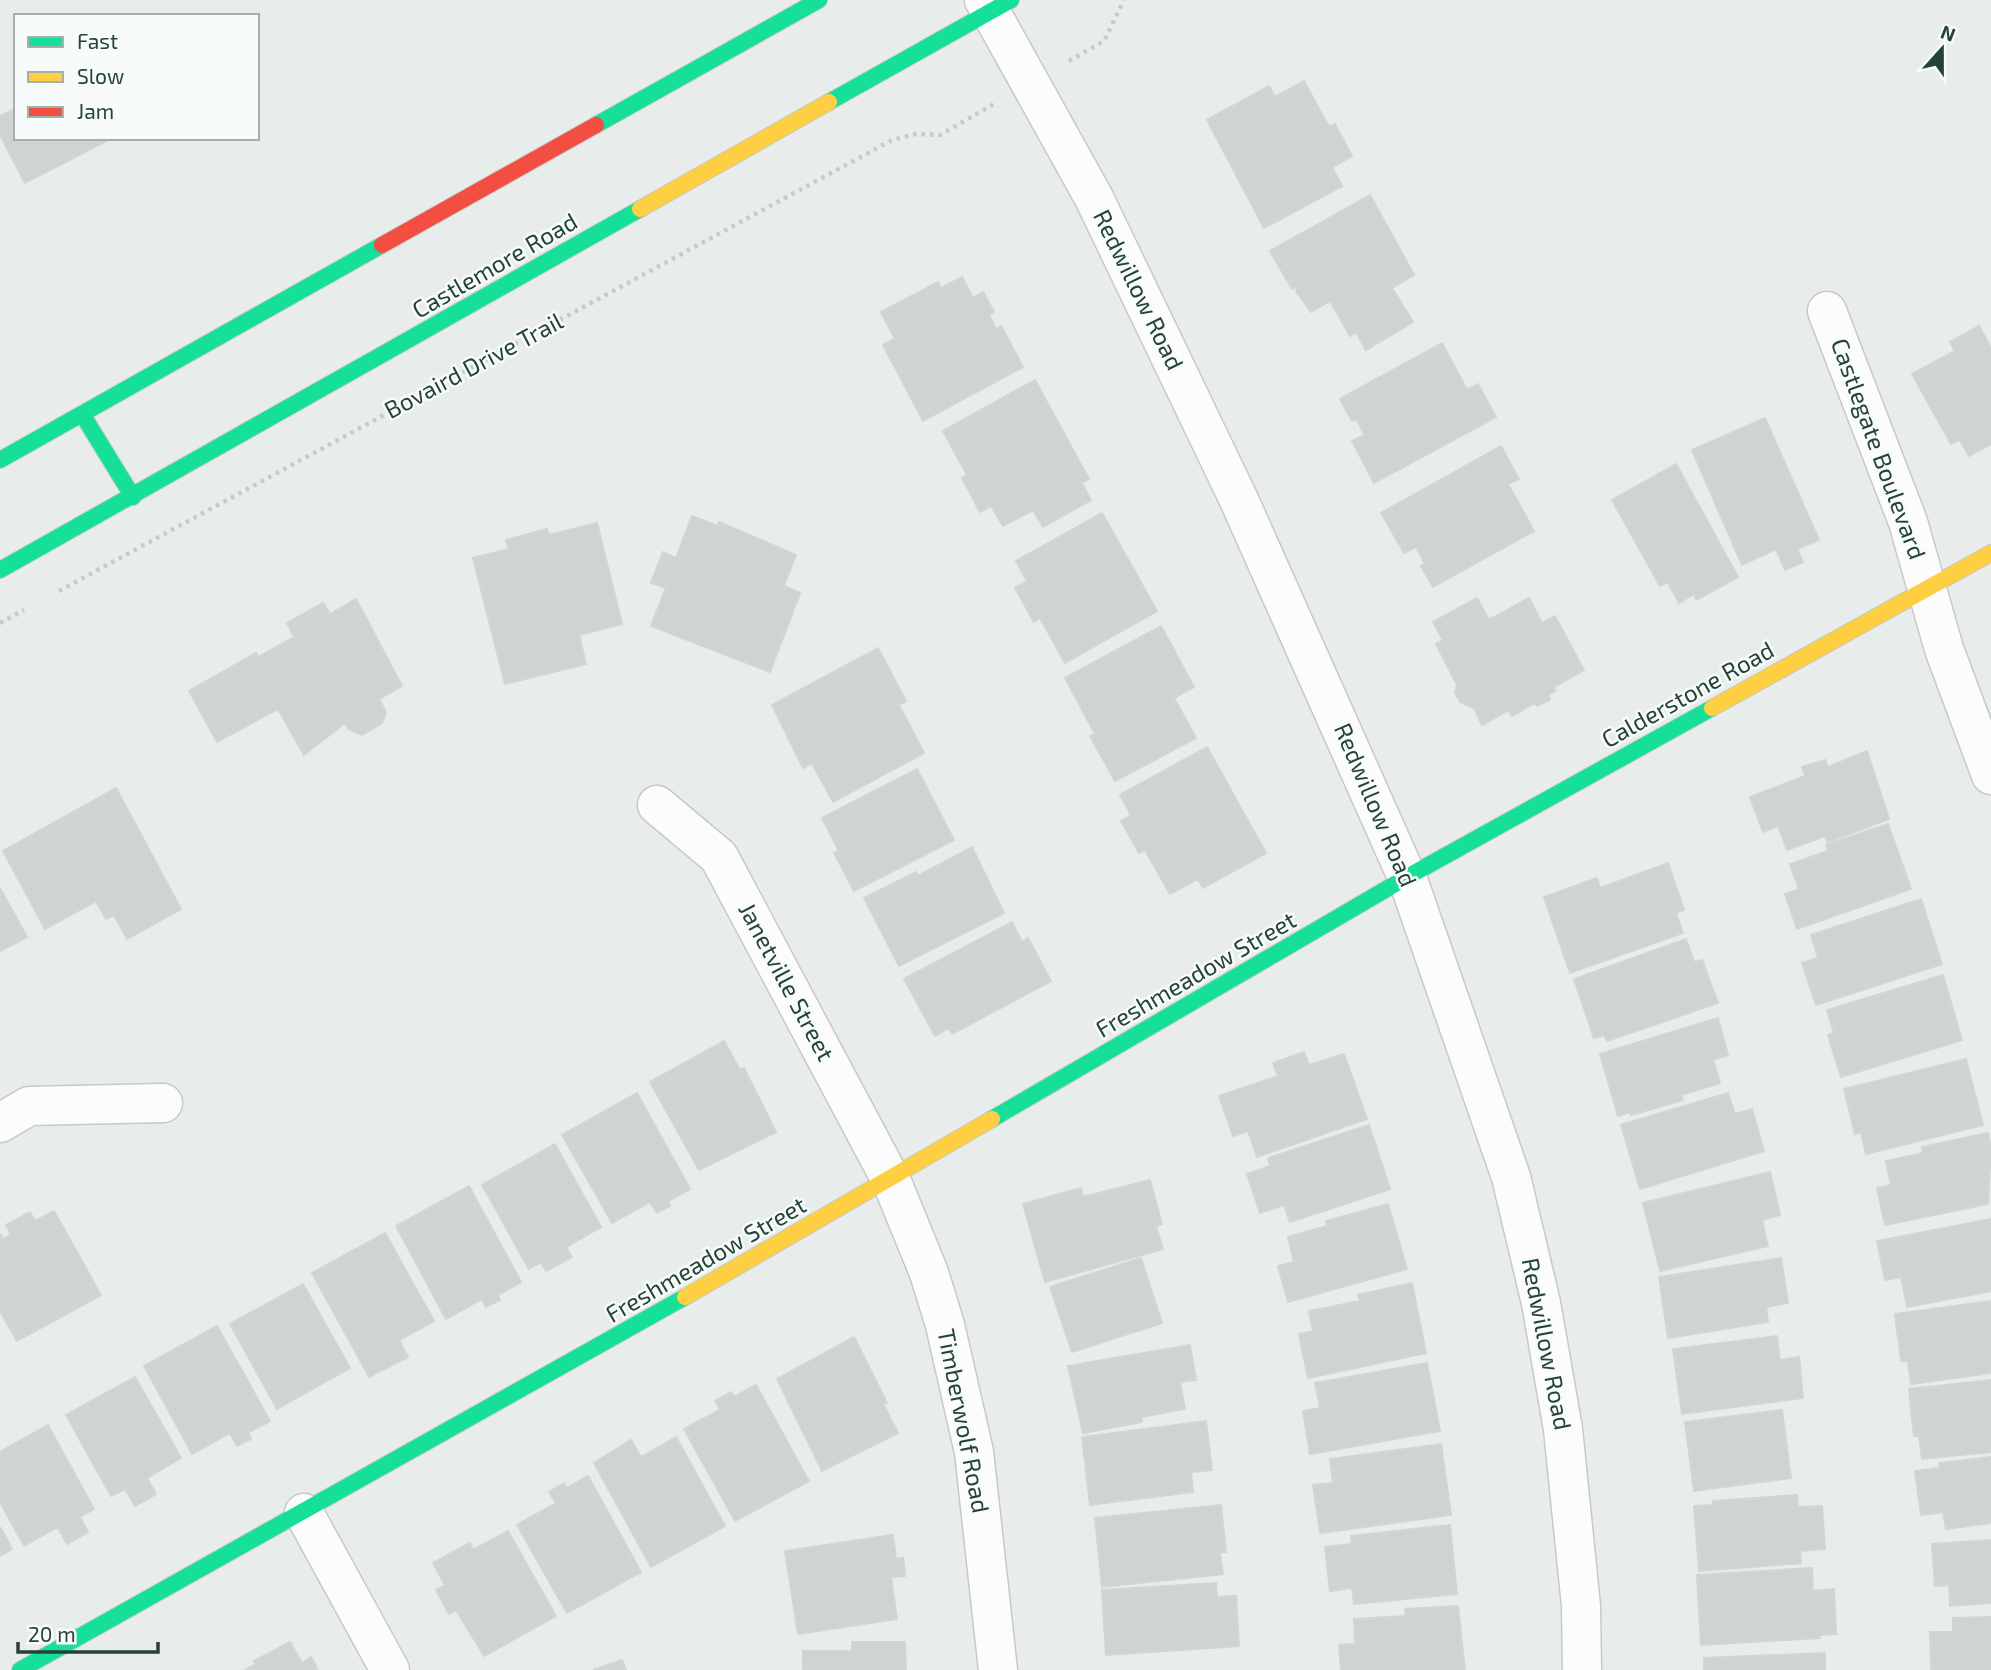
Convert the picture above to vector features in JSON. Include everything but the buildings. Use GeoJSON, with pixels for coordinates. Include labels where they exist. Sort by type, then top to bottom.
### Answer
{"type":"FeatureCollection","features":[{"type":"Feature","properties":{"kind":"street"},"geometry":{"type":"LineString","coordinates":[[0,460],[819,0]]}},
{"type":"Feature","properties":{"kind":"street","name":"Castlemore Road"},"geometry":{"type":"LineString","coordinates":[[0,570],[133,497],[995,4]]}},
{"type":"Feature","properties":{"kind":"street","name":"Redwillow Road"},"geometry":{"type":"LineString","coordinates":[[995,4],[1094,198],[1239,500],[1407,877],[1511,1177],[1541,1303],[1563,1429],[1581,1606],[1583,1670]]}},
{"type":"Feature","properties":{"kind":"street","name":"Castlegate Boulevard"},"geometry":{"type":"LineString","coordinates":[[1827,311],[1908,522],[1944,649],[1991,775]]}},
{"type":"Feature","properties":{"kind":"street"},"geometry":{"type":"LineString","coordinates":[[82,414],[133,497]]}},
{"type":"Feature","properties":{"kind":"street","name":"Calderstone Road"},"geometry":{"type":"LineString","coordinates":[[1407,877],[1991,553]]}},
{"type":"Feature","properties":{"kind":"street","name":"Janetville Street"},"geometry":{"type":"LineString","coordinates":[[657,805],[719,857],[891,1180]]}},
{"type":"Feature","properties":{"kind":"street","name":"Freshmeadow Street"},"geometry":{"type":"LineString","coordinates":[[20,1670],[304,1513],[891,1180],[1407,877]]}},
{"type":"Feature","properties":{"kind":"street"},"geometry":{"type":"LineString","coordinates":[[0,1123],[29,1106],[163,1103]]}},
{"type":"Feature","properties":{"kind":"street","name":"Timberwolf Road"},"geometry":{"type":"LineString","coordinates":[[891,1180],[929,1273],[945,1325],[974,1452],[998,1670]]}},
{"type":"Feature","properties":{"kind":"street"},"geometry":{"type":"LineString","coordinates":[[304,1513],[390,1670]]}},
{"type":"Feature","properties":{"kind":"path"},"geometry":{"type":"LineString","coordinates":[[1104,41],[1124,0]]}},
{"type":"Feature","properties":{"kind":"path","name":"Bovaird Drive Trail"},"geometry":{"type":"LineString","coordinates":[[47,597],[892,140],[916,134],[940,135],[953,128]]}},
{"type":"Feature","properties":{"kind":"path"},"geometry":{"type":"LineString","coordinates":[[0,623],[36,604]]}},
{"type":"Feature","properties":{"kind":"traffic: fast"},"geometry":{"type":"LineString","coordinates":[[596,125],[819,0]]}},
{"type":"Feature","properties":{"kind":"traffic: fast"},"geometry":{"type":"LineString","coordinates":[[829,102],[1011,0]]}},
{"type":"Feature","properties":{"kind":"traffic: fast"},"geometry":{"type":"LineString","coordinates":[[0,570],[640,209]]}},
{"type":"Feature","properties":{"kind":"traffic: fast"},"geometry":{"type":"LineString","coordinates":[[0,460],[382,245]]}},
{"type":"Feature","properties":{"kind":"traffic: fast"},"geometry":{"type":"LineString","coordinates":[[82,414],[133,497]]}},
{"type":"Feature","properties":{"kind":"traffic: fast"},"geometry":{"type":"LineString","coordinates":[[992,1119],[1407,877],[1712,708]]}},
{"type":"Feature","properties":{"kind":"traffic: fast"},"geometry":{"type":"LineString","coordinates":[[20,1670],[685,1297]]}},
{"type":"Feature","properties":{"kind":"traffic: slow"},"geometry":{"type":"LineString","coordinates":[[640,209],[829,102]]}},
{"type":"Feature","properties":{"kind":"traffic: slow"},"geometry":{"type":"LineString","coordinates":[[1712,708],[1991,553]]}},
{"type":"Feature","properties":{"kind":"traffic: slow"},"geometry":{"type":"LineString","coordinates":[[685,1297],[992,1119]]}},
{"type":"Feature","properties":{"kind":"traffic: jam"},"geometry":{"type":"LineString","coordinates":[[382,245],[596,125]]}}]}
